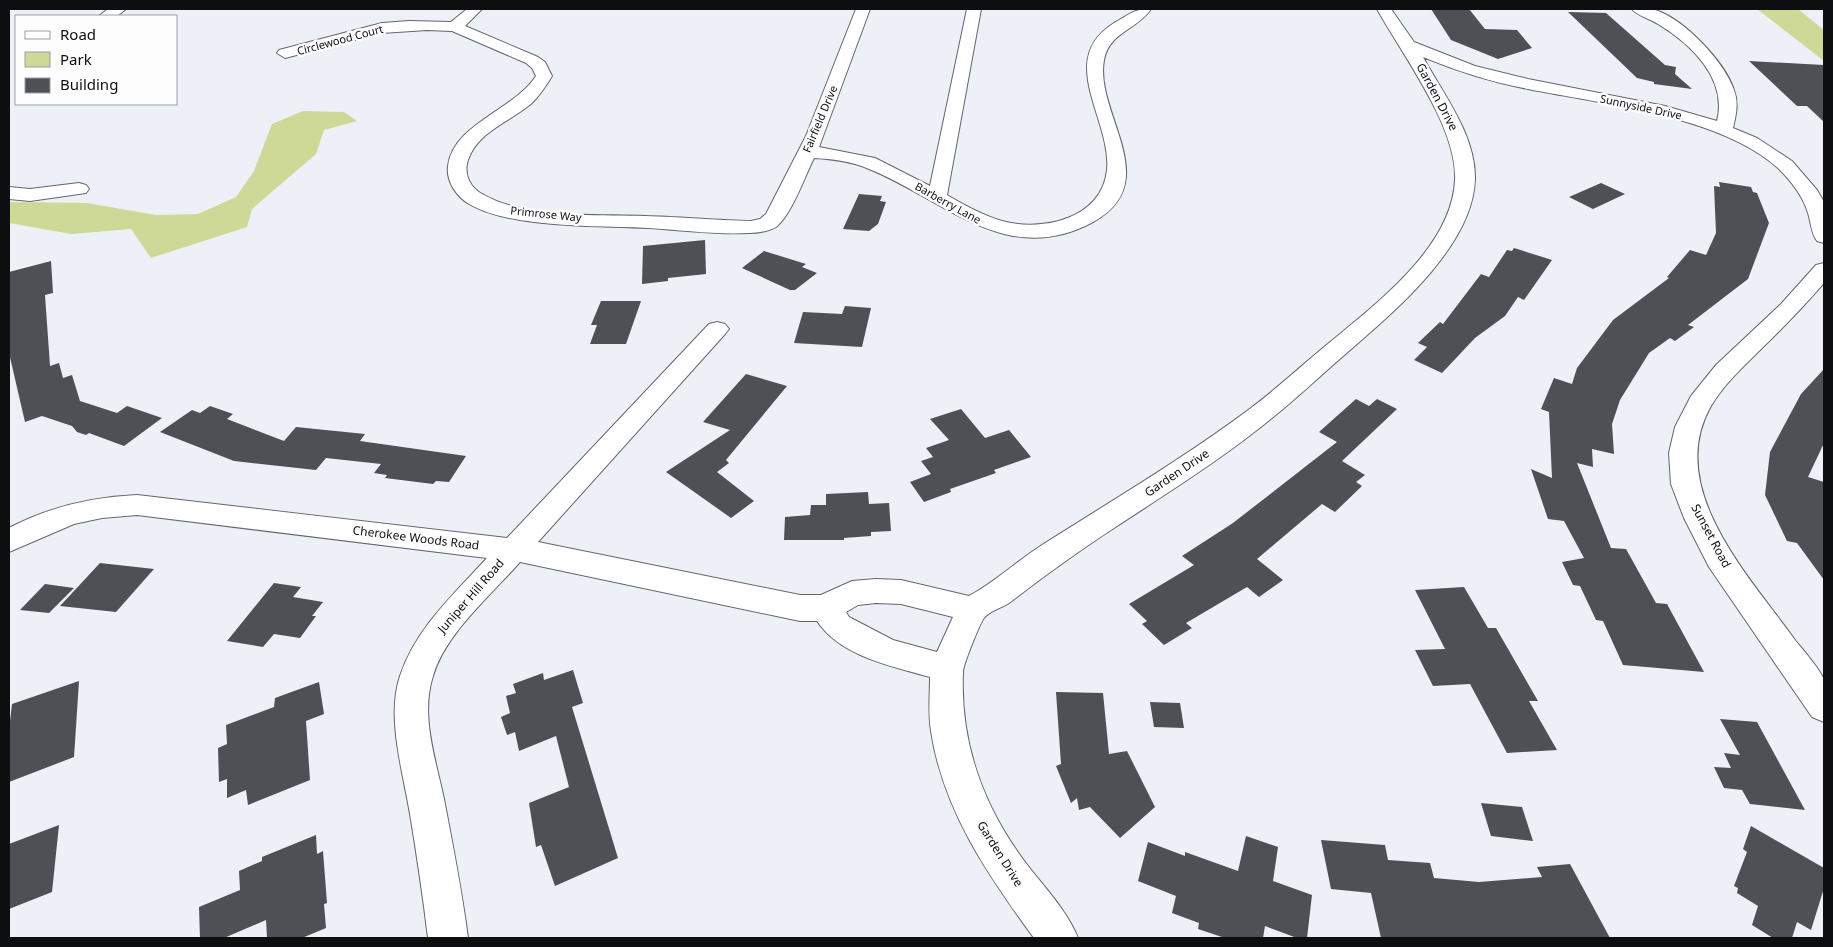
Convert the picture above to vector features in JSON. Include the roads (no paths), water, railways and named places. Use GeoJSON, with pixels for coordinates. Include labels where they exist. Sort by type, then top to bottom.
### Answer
{"type":"FeatureCollection","features":[{"type":"Feature","properties":{"kind":"street"},"geometry":{"type":"LineString","coordinates":[[108,15],[119,9]]}},
{"type":"Feature","properties":{"kind":"street"},"geometry":{"type":"LineString","coordinates":[[455,27],[475,9]]}},
{"type":"Feature","properties":{"kind":"street","name":"Fairfield Drive"},"geometry":{"type":"LineString","coordinates":[[768,224],[775,217],[807,152],[853,41],[863,9]]}},
{"type":"Feature","properties":{"kind":"street"},"geometry":{"type":"LineString","coordinates":[[936,197],[955,120],[974,9]]}},
{"type":"Feature","properties":{"kind":"street","name":"Barberry Lane"},"geometry":{"type":"LineString","coordinates":[[807,152],[836,154],[874,164],[900,175],[973,218],[1011,230],[1048,230],[1070,225],[1086,218],[1103,206],[1114,187],[1116,156],[1096,82],[1094,67],[1096,55],[1104,39],[1144,9]]}},
{"type":"Feature","properties":{"kind":"street","name":"Garden Drive"},"geometry":{"type":"LineString","coordinates":[[1058,938],[1005,866],[979,823],[956,766],[948,729],[946,668],[972,609],[994,597],[1050,555],[1180,472],[1262,413],[1395,299],[1429,260],[1447,234],[1461,207],[1466,180],[1464,160],[1445,83],[1408,45],[1384,9]]}},
{"type":"Feature","properties":{"kind":"street"},"geometry":{"type":"LineString","coordinates":[[1639,9],[1659,18],[1687,38],[1719,72],[1726,84],[1730,105],[1730,116],[1724,128]]}},
{"type":"Feature","properties":{"kind":"street","name":"Circlewood Court"},"geometry":{"type":"LineString","coordinates":[[285,53],[317,47],[382,28],[416,25],[455,27]]}},
{"type":"Feature","properties":{"kind":"street","name":"Primrose Way"},"geometry":{"type":"LineString","coordinates":[[455,27],[532,60],[539,65],[544,76],[532,95],[486,126],[464,148],[458,162],[457,173],[462,186],[477,200],[502,209],[526,214],[586,219],[736,227],[768,224]]}},
{"type":"Feature","properties":{"kind":"street","name":"Sunnyside Drive"},"geometry":{"type":"LineString","coordinates":[[1408,45],[1490,76],[1643,107],[1724,128],[1757,146],[1794,174],[1812,196],[1819,214],[1824,237]]}},
{"type":"Feature","properties":{"kind":"street"},"geometry":{"type":"LineString","coordinates":[[1445,83],[1490,76]]}},
{"type":"Feature","properties":{"kind":"street"},"geometry":{"type":"LineString","coordinates":[[9,192],[30,195],[79,189]]}},
{"type":"Feature","properties":{"kind":"street","name":"Sunset Road"},"geometry":{"type":"LineString","coordinates":[[1824,270],[1789,309],[1725,371],[1700,402],[1688,427],[1682,453],[1685,484],[1698,518],[1720,559],[1824,707]]}},
{"type":"Feature","properties":{"kind":"street","name":"Juniper Hill Road"},"geometry":{"type":"LineString","coordinates":[[448,938],[444,896],[410,711],[416,676],[432,642],[452,616],[717,329]]}},
{"type":"Feature","properties":{"kind":"street","name":"Cherokee Woods Road"},"geometry":{"type":"LineString","coordinates":[[9,541],[36,526],[69,514],[104,506],[137,505],[513,549],[800,608],[826,608],[852,593],[876,591],[901,592],[972,609]]}},
{"type":"Feature","properties":{"kind":"street"},"geometry":{"type":"LineString","coordinates":[[826,608],[838,626],[884,651],[946,668]]}}]}
